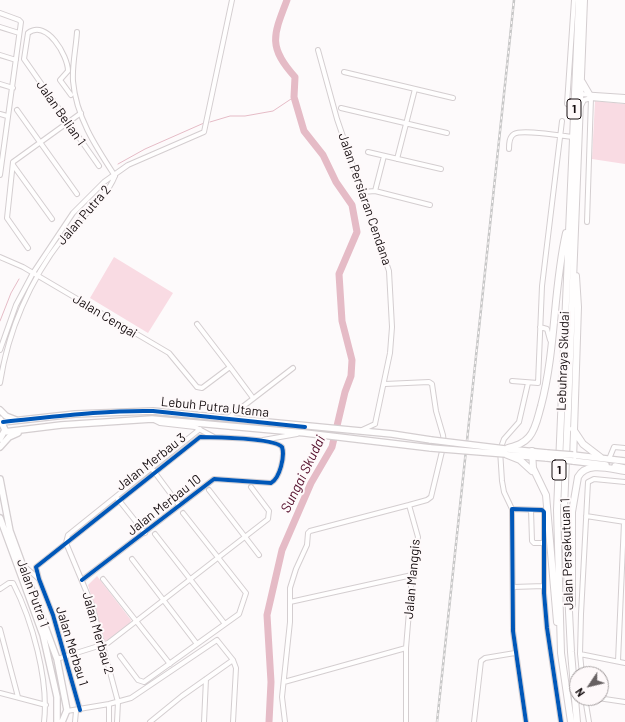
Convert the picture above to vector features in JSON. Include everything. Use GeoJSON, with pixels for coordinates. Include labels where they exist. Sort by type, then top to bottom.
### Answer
{"type":"FeatureCollection","features":[{"type":"Feature","properties":{"kind":"highway","name":"Lebuhraya Skudai"},"geometry":{"type":"LineString","coordinates":[[574,242],[579,0]]}},
{"type":"Feature","properties":{"kind":"highway","name":"Lebuhraya Skudai"},"geometry":{"type":"LineString","coordinates":[[571,722],[561,653],[557,510],[574,115],[580,94],[584,0]]}},
{"type":"Feature","properties":{"kind":"highway"},"geometry":{"type":"LineString","coordinates":[[581,81],[590,96]]}},
{"type":"Feature","properties":{"kind":"highway"},"geometry":{"type":"LineString","coordinates":[[505,451],[524,442],[533,430],[546,389],[554,335],[561,257],[570,218]]}},
{"type":"Feature","properties":{"kind":"highway"},"geometry":{"type":"LineString","coordinates":[[573,458],[578,307],[574,242]]}},
{"type":"Feature","properties":{"kind":"highway","name":"Jalan Persekutuan 1"},"geometry":{"type":"LineString","coordinates":[[574,242],[564,510],[571,652],[577,722]]}},
{"type":"Feature","properties":{"kind":"highway"},"geometry":{"type":"LineString","coordinates":[[573,429],[583,444],[600,457]]}},
{"type":"Feature","properties":{"kind":"highway"},"geometry":{"type":"LineString","coordinates":[[505,451],[529,466],[537,477]]}},
{"type":"Feature","properties":{"kind":"highway"},"geometry":{"type":"LineString","coordinates":[[532,454],[533,468],[546,495],[547,528],[554,606],[561,653]]}},
{"type":"Feature","properties":{"kind":"highway"},"geometry":{"type":"LineString","coordinates":[[571,652],[572,512],[576,484],[580,473],[589,467],[625,469]]}},
{"type":"Feature","properties":{"kind":"main road"},"geometry":{"type":"LineString","coordinates":[[0,410],[6,416],[20,420]]}},
{"type":"Feature","properties":{"kind":"main road","name":"Lebuh Putra Utama"},"geometry":{"type":"LineString","coordinates":[[1,421],[128,411],[228,418],[305,427],[392,434],[505,451],[573,458]]}},
{"type":"Feature","properties":{"kind":"main road","name":"Lebuh Putra Utama"},"geometry":{"type":"LineString","coordinates":[[4,432],[61,425],[152,419],[303,433],[431,448],[505,451]]}},
{"type":"Feature","properties":{"kind":"main road"},"geometry":{"type":"LineString","coordinates":[[0,439],[4,432],[1,421]]}},
{"type":"Feature","properties":{"kind":"main road"},"geometry":{"type":"LineString","coordinates":[[0,448],[14,434],[29,429]]}},
{"type":"Feature","properties":{"kind":"main road"},"geometry":{"type":"LineString","coordinates":[[573,458],[600,457],[625,461]]}},
{"type":"Feature","properties":{"kind":"main road"},"geometry":{"type":"LineString","coordinates":[[573,458],[625,469]]}},
{"type":"Feature","properties":{"kind":"main road","name":"Jalan Putra 1"},"geometry":{"type":"LineString","coordinates":[[0,479],[10,531],[24,565],[57,659],[66,711],[62,722]]}},
{"type":"Feature","properties":{"kind":"main road","name":"Jalan Putra 1"},"geometry":{"type":"LineString","coordinates":[[0,518],[43,635],[54,676],[57,722]]}},
{"type":"Feature","properties":{"kind":"main road"},"geometry":{"type":"LineString","coordinates":[[62,705],[66,711],[60,715],[57,710],[62,705]]}},
{"type":"Feature","properties":{"kind":"street"},"geometry":{"type":"LineString","coordinates":[[77,32],[73,82],[81,113],[92,140],[115,176],[128,165],[204,132],[232,0]]}},
{"type":"Feature","properties":{"kind":"street"},"geometry":{"type":"LineString","coordinates":[[574,0],[567,104],[577,107],[590,96],[625,97]]}},
{"type":"Feature","properties":{"kind":"street"},"geometry":{"type":"LineString","coordinates":[[0,14],[20,20],[13,88],[1,152],[0,175]]}},
{"type":"Feature","properties":{"kind":"street"},"geometry":{"type":"LineString","coordinates":[[0,27],[19,33]]}},
{"type":"Feature","properties":{"kind":"street","name":"Jalan Belian 1"},"geometry":{"type":"LineString","coordinates":[[71,95],[60,80],[67,74],[67,63],[47,32],[36,28],[28,33],[24,59],[99,166]]}},
{"type":"Feature","properties":{"kind":"street","name":"Jalan Persiaran Cendana"},"geometry":{"type":"LineString","coordinates":[[318,50],[337,119],[389,271],[392,326],[390,353],[375,424]]}},
{"type":"Feature","properties":{"kind":"street"},"geometry":{"type":"LineString","coordinates":[[0,55],[16,60]]}},
{"type":"Feature","properties":{"kind":"street"},"geometry":{"type":"LineString","coordinates":[[344,72],[453,98]]}},
{"type":"Feature","properties":{"kind":"street"},"geometry":{"type":"LineString","coordinates":[[0,84],[13,88]]}},
{"type":"Feature","properties":{"kind":"street"},"geometry":{"type":"LineString","coordinates":[[397,159],[414,89]]}},
{"type":"Feature","properties":{"kind":"street"},"geometry":{"type":"LineString","coordinates":[[574,115],[577,98],[580,94],[625,101]]}},
{"type":"Feature","properties":{"kind":"street"},"geometry":{"type":"LineString","coordinates":[[587,222],[590,96]]}},
{"type":"Feature","properties":{"kind":"street"},"geometry":{"type":"LineString","coordinates":[[341,108],[447,133]]}},
{"type":"Feature","properties":{"kind":"street"},"geometry":{"type":"LineString","coordinates":[[17,110],[77,194]]}},
{"type":"Feature","properties":{"kind":"street"},"geometry":{"type":"LineString","coordinates":[[28,248],[7,218],[13,164],[15,159],[81,113]]}},
{"type":"Feature","properties":{"kind":"street"},"geometry":{"type":"LineString","coordinates":[[0,114],[7,116]]}},
{"type":"Feature","properties":{"kind":"street"},"geometry":{"type":"LineString","coordinates":[[512,381],[538,383],[542,286],[562,121]]}},
{"type":"Feature","properties":{"kind":"street"},"geometry":{"type":"LineString","coordinates":[[509,149],[510,138],[514,134],[524,132],[573,137]]}},
{"type":"Feature","properties":{"kind":"street"},"geometry":{"type":"LineString","coordinates":[[368,152],[441,169]]}},
{"type":"Feature","properties":{"kind":"street"},"geometry":{"type":"LineString","coordinates":[[376,191],[384,156]]}},
{"type":"Feature","properties":{"kind":"street"},"geometry":{"type":"LineString","coordinates":[[13,164],[52,219]]}},
{"type":"Feature","properties":{"kind":"street","name":"Jalan Putra 2"},"geometry":{"type":"LineString","coordinates":[[0,350],[16,305],[33,273],[73,213],[104,182],[115,176]]}},
{"type":"Feature","properties":{"kind":"street","name":"Jalan Putra 2"},"geometry":{"type":"LineString","coordinates":[[0,383],[4,355],[23,304],[38,276],[62,239],[110,188],[115,176]]}},
{"type":"Feature","properties":{"kind":"street"},"geometry":{"type":"LineString","coordinates":[[363,192],[376,191],[430,205]]}},
{"type":"Feature","properties":{"kind":"street","name":"Jalan Cengai"},"geometry":{"type":"LineString","coordinates":[[0,257],[25,268],[169,354],[199,388],[230,367]]}},
{"type":"Feature","properties":{"kind":"street"},"geometry":{"type":"LineString","coordinates":[[197,324],[253,398]]}},
{"type":"Feature","properties":{"kind":"street"},"geometry":{"type":"LineString","coordinates":[[540,327],[547,329],[550,336],[548,372]]}},
{"type":"Feature","properties":{"kind":"street"},"geometry":{"type":"LineString","coordinates":[[228,418],[292,368]]}},
{"type":"Feature","properties":{"kind":"street"},"geometry":{"type":"LineString","coordinates":[[285,722],[282,697],[290,588],[296,569],[307,545],[308,533],[310,531],[427,500],[431,497],[437,467],[443,452],[443,435],[436,411],[432,384],[429,382],[384,384]]}},
{"type":"Feature","properties":{"kind":"street"},"geometry":{"type":"LineString","coordinates":[[526,722],[513,631],[512,509],[504,492],[500,450],[504,439],[519,422],[528,383]]}},
{"type":"Feature","properties":{"kind":"street"},"geometry":{"type":"LineString","coordinates":[[152,419],[160,423],[195,427],[214,437]]}},
{"type":"Feature","properties":{"kind":"street"},"geometry":{"type":"LineString","coordinates":[[356,431],[365,430],[375,424],[381,431],[392,434]]}},
{"type":"Feature","properties":{"kind":"street"},"geometry":{"type":"LineString","coordinates":[[66,543],[68,535],[200,429]]}},
{"type":"Feature","properties":{"kind":"street"},"geometry":{"type":"LineString","coordinates":[[260,441],[303,433]]}},
{"type":"Feature","properties":{"kind":"street","name":"Jalan Merbau 3"},"geometry":{"type":"LineString","coordinates":[[36,567],[200,437],[260,441],[278,444],[282,447],[280,464]]}},
{"type":"Feature","properties":{"kind":"street"},"geometry":{"type":"LineString","coordinates":[[609,459],[613,448],[625,448]]}},
{"type":"Feature","properties":{"kind":"street","name":"Jalan Merbau 10"},"geometry":{"type":"LineString","coordinates":[[82,580],[214,479],[271,483],[277,477],[280,464]]}},
{"type":"Feature","properties":{"kind":"street"},"geometry":{"type":"LineString","coordinates":[[152,468],[179,505]]}},
{"type":"Feature","properties":{"kind":"street"},"geometry":{"type":"LineString","coordinates":[[581,666],[580,654],[588,482],[590,480],[625,482]]}},
{"type":"Feature","properties":{"kind":"street"},"geometry":{"type":"LineString","coordinates":[[57,659],[103,646],[270,516],[269,511],[251,487]]}},
{"type":"Feature","properties":{"kind":"street"},"geometry":{"type":"LineString","coordinates":[[210,490],[259,555]]}},
{"type":"Feature","properties":{"kind":"street"},"geometry":{"type":"LineString","coordinates":[[116,496],[145,533]]}},
{"type":"Feature","properties":{"kind":"street","name":"Jalan Manggis"},"geometry":{"type":"LineString","coordinates":[[406,722],[406,648],[412,575],[418,537],[409,505]]}},
{"type":"Feature","properties":{"kind":"street"},"geometry":{"type":"LineString","coordinates":[[512,509],[542,510],[544,512],[547,528],[544,543],[544,586],[547,628],[561,722]]}},
{"type":"Feature","properties":{"kind":"street"},"geometry":{"type":"LineString","coordinates":[[532,510],[532,541],[544,543]]}},
{"type":"Feature","properties":{"kind":"street"},"geometry":{"type":"LineString","coordinates":[[120,656],[138,680],[142,682],[198,644],[240,612],[246,593],[183,513]]}},
{"type":"Feature","properties":{"kind":"street"},"geometry":{"type":"LineString","coordinates":[[586,516],[625,522],[618,661]]}},
{"type":"Feature","properties":{"kind":"street"},"geometry":{"type":"LineString","coordinates":[[155,534],[225,624]]}},
{"type":"Feature","properties":{"kind":"street","name":"Jalan Merbau 2"},"geometry":{"type":"LineString","coordinates":[[66,543],[92,605],[118,702],[117,722]]}},
{"type":"Feature","properties":{"kind":"street"},"geometry":{"type":"LineString","coordinates":[[132,559],[198,644]]}},
{"type":"Feature","properties":{"kind":"street"},"geometry":{"type":"LineString","coordinates":[[24,565],[39,579]]}},
{"type":"Feature","properties":{"kind":"street","name":"Jalan Merbau 1"},"geometry":{"type":"LineString","coordinates":[[36,567],[53,615],[65,657],[78,710],[75,722]]}},
{"type":"Feature","properties":{"kind":"street"},"geometry":{"type":"LineString","coordinates":[[290,602],[412,575]]}},
{"type":"Feature","properties":{"kind":"street"},"geometry":{"type":"LineString","coordinates":[[103,579],[170,664]]}},
{"type":"Feature","properties":{"kind":"street"},"geometry":{"type":"LineString","coordinates":[[0,589],[10,582],[14,584],[31,628],[44,682],[46,705],[44,722]]}},
{"type":"Feature","properties":{"kind":"street"},"geometry":{"type":"LineString","coordinates":[[512,587],[544,586]]}},
{"type":"Feature","properties":{"kind":"street"},"geometry":{"type":"LineString","coordinates":[[0,628],[18,697]]}},
{"type":"Feature","properties":{"kind":"street"},"geometry":{"type":"LineString","coordinates":[[66,711],[109,704],[131,698],[214,640],[219,641],[233,660],[236,668],[233,722]]}},
{"type":"Feature","properties":{"kind":"street"},"geometry":{"type":"LineString","coordinates":[[284,682],[406,648]]}},
{"type":"Feature","properties":{"kind":"street"},"geometry":{"type":"LineString","coordinates":[[474,722],[481,661],[485,658],[515,653]]}},
{"type":"Feature","properties":{"kind":"street"},"geometry":{"type":"LineString","coordinates":[[580,654],[625,663]]}},
{"type":"Feature","properties":{"kind":"street"},"geometry":{"type":"LineString","coordinates":[[150,722],[233,660]]}},
{"type":"Feature","properties":{"kind":"street"},"geometry":{"type":"LineString","coordinates":[[204,722],[206,679]]}},
{"type":"Feature","properties":{"kind":"street"},"geometry":{"type":"LineString","coordinates":[[0,693],[46,705]]}},
{"type":"Feature","properties":{"kind":"street"},"geometry":{"type":"LineString","coordinates":[[609,700],[625,702]]}},
{"type":"Feature","properties":{"kind":"street"},"geometry":{"type":"LineString","coordinates":[[109,704],[109,722]]}},
{"type":"Feature","properties":{"kind":"street"},"geometry":{"type":"LineString","coordinates":[[586,706],[588,722]]}},
{"type":"Feature","properties":{"kind":"shaded area"},"geometry":{"type":"Polygon","coordinates":[[[595,101],[625,104],[625,164],[592,159],[595,101]]]}},
{"type":"Feature","properties":{"kind":"shaded area"},"geometry":{"type":"Polygon","coordinates":[[[114,257],[173,293],[148,333],[90,298],[114,257]]]}},
{"type":"Feature","properties":{"kind":"shaded area"},"geometry":{"type":"Polygon","coordinates":[[[97,576],[131,620],[130,624],[105,643],[88,585],[97,576]]]}},
{"type":"Feature","properties":{"kind":"waterway","name":"Sungai Skudai"},"geometry":{"type":"LineString","coordinates":[[269,722],[271,682],[267,615],[282,550],[311,483],[332,447],[345,392],[351,376],[352,360],[342,321],[339,274],[357,232],[352,205],[336,182],[323,155],[304,131],[294,97],[295,77],[286,67],[277,49],[276,32],[287,0]]}},
{"type":"Feature","properties":{"kind":"waterway"},"geometry":{"type":"LineString","coordinates":[[210,122],[230,116],[245,116],[273,111],[294,97]]}},
{"type":"Feature","properties":{"kind":"waterway"},"geometry":{"type":"LineString","coordinates":[[118,164],[145,149],[204,123]]}},
{"type":"Feature","properties":{"kind":"waterway"},"geometry":{"type":"LineString","coordinates":[[0,321],[11,293],[19,279]]}},
{"type":"Feature","properties":{"kind":"railway"},"geometry":{"type":"LineString","coordinates":[[437,722],[514,0]]}},
{"type":"Feature","properties":{"kind":"cycle path"},"geometry":{"type":"LineString","coordinates":[[3,422],[97,413],[153,411],[305,427]]}},
{"type":"Feature","properties":{"kind":"cycle path"},"geometry":{"type":"LineString","coordinates":[[80,710],[53,615],[36,567],[200,437],[256,440],[277,444],[282,447],[283,456],[281,466],[277,477],[271,483],[214,479],[82,580]]}},
{"type":"Feature","properties":{"kind":"cycle path"},"geometry":{"type":"LineString","coordinates":[[526,722],[513,631],[512,509],[542,510],[544,512],[544,593],[547,628],[561,722]]}}]}
